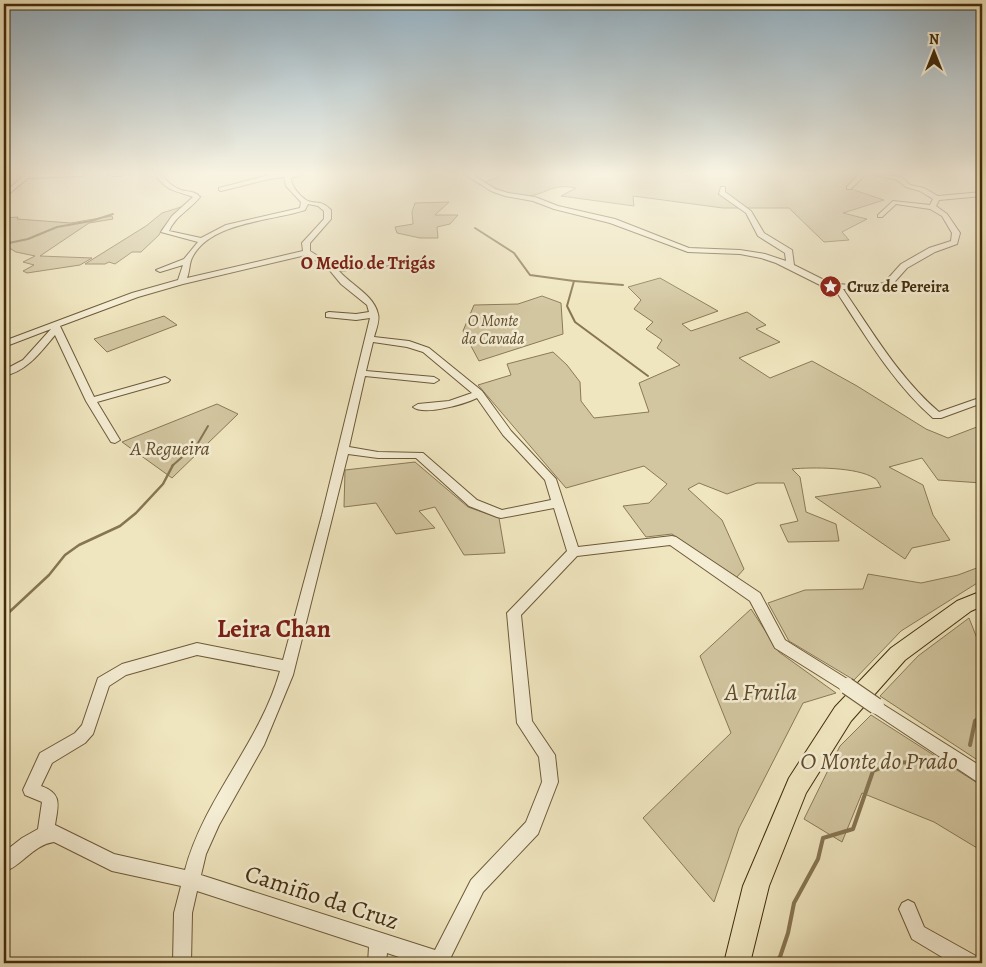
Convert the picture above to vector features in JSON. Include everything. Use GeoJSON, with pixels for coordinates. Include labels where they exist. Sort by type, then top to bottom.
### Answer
{"type":"FeatureCollection","features":[{"type":"Feature","properties":{"kind":"highway"},"geometry":{"type":"LineString","coordinates":[[737,963],[756,886],[797,786],[843,714],[898,654],[964,606],[982,598]]}},
{"type":"Feature","properties":{"kind":"street"},"geometry":{"type":"LineString","coordinates":[[173,219],[165,232],[202,241]]}},
{"type":"Feature","properties":{"kind":"street"},"geometry":{"type":"LineString","coordinates":[[180,282],[185,276],[189,255],[202,241],[215,231],[261,219]]}},
{"type":"Feature","properties":{"kind":"street"},"geometry":{"type":"LineString","coordinates":[[182,963],[183,913],[198,853],[213,819],[259,740],[280,690],[328,515],[370,339],[374,314],[371,304],[344,282],[332,269],[307,252],[305,248],[306,244],[327,219]]}},
{"type":"Feature","properties":{"kind":"street"},"geometry":{"type":"LineString","coordinates":[[608,219],[688,250],[740,252],[780,261],[823,283],[864,288],[887,285],[904,266],[932,250],[954,242],[956,233],[948,219]]}},
{"type":"Feature","properties":{"kind":"street"},"geometry":{"type":"LineString","coordinates":[[754,219],[761,234],[789,252],[790,267]]}},
{"type":"Feature","properties":{"kind":"street"},"geometry":{"type":"LineString","coordinates":[[4,344],[56,327],[135,295],[180,282],[307,252]]}},
{"type":"Feature","properties":{"kind":"street"},"geometry":{"type":"LineString","coordinates":[[160,270],[188,260]]}},
{"type":"Feature","properties":{"kind":"street"},"geometry":{"type":"LineString","coordinates":[[332,269],[403,261]]}},
{"type":"Feature","properties":{"kind":"street"},"geometry":{"type":"LineString","coordinates":[[837,286],[880,352],[922,402],[938,416],[982,400]]}},
{"type":"Feature","properties":{"kind":"street"},"geometry":{"type":"LineString","coordinates":[[328,315],[356,317],[374,314]]}},
{"type":"Feature","properties":{"kind":"street"},"geometry":{"type":"LineString","coordinates":[[4,373],[13,372],[22,366],[56,327]]}},
{"type":"Feature","properties":{"kind":"street"},"geometry":{"type":"LineString","coordinates":[[56,327],[91,401],[114,440]]}},
{"type":"Feature","properties":{"kind":"street"},"geometry":{"type":"LineString","coordinates":[[370,339],[409,344],[426,350],[479,394],[507,433],[550,479],[574,552]]}},
{"type":"Feature","properties":{"kind":"street"},"geometry":{"type":"LineString","coordinates":[[362,373],[434,380]]}},
{"type":"Feature","properties":{"kind":"street"},"geometry":{"type":"LineString","coordinates":[[91,401],[165,380]]}},
{"type":"Feature","properties":{"kind":"street"},"geometry":{"type":"LineString","coordinates":[[418,407],[455,404],[479,394]]}},
{"type":"Feature","properties":{"kind":"street"},"geometry":{"type":"LineString","coordinates":[[343,450],[378,455],[419,455],[473,503],[501,514],[558,503]]}},
{"type":"Feature","properties":{"kind":"street"},"geometry":{"type":"LineString","coordinates":[[439,962],[477,886],[532,828],[550,782],[547,755],[526,723],[514,613],[574,552],[672,540],[755,596],[780,644],[982,776]]}},
{"type":"Feature","properties":{"kind":"street"},"geometry":{"type":"LineString","coordinates":[[4,863],[34,840],[46,834],[50,800],[48,796],[31,790],[46,758],[80,738],[88,729],[103,682],[122,670],[197,649],[287,667]]}},
{"type":"Feature","properties":{"kind":"street","name":"Camiño da Cruz"},"geometry":{"type":"LineString","coordinates":[[46,834],[55,833],[112,862],[190,880],[439,962]]}},
{"type":"Feature","properties":{"kind":"street"},"geometry":{"type":"LineString","coordinates":[[908,910],[918,933],[969,963]]}},
{"type":"Feature","properties":{"kind":"street"},"geometry":{"type":"LineString","coordinates":[[377,963],[379,942]]}},
{"type":"Feature","properties":{"kind":"green space"},"geometry":{"type":"Polygon","coordinates":[[[4,219],[71,223],[94,219],[112,219],[89,223],[40,256],[92,258],[80,265],[27,273],[23,271],[34,265],[23,262],[35,256],[16,252],[9,248],[4,249],[4,219]]]}},
{"type":"Feature","properties":{"kind":"green space"},"geometry":{"type":"Polygon","coordinates":[[[154,219],[171,219],[159,235],[141,252],[132,252],[115,264],[109,262],[105,264],[85,264],[154,219]]]}},
{"type":"Feature","properties":{"kind":"green space"},"geometry":{"type":"Polygon","coordinates":[[[413,219],[454,219],[450,224],[437,227],[438,238],[420,238],[397,233],[395,227],[413,224],[413,219]]]}},
{"type":"Feature","properties":{"kind":"green space"},"geometry":{"type":"Polygon","coordinates":[[[800,219],[867,219],[842,232],[849,240],[824,242],[800,219]]]}},
{"type":"Feature","properties":{"kind":"green space"},"geometry":{"type":"Polygon","coordinates":[[[660,278],[718,311],[682,324],[691,331],[747,312],[766,325],[756,329],[780,342],[739,358],[770,378],[812,361],[857,386],[926,429],[948,438],[982,425],[982,483],[938,480],[922,458],[889,467],[923,485],[933,515],[950,540],[912,548],[905,559],[815,497],[881,487],[877,480],[866,474],[822,468],[792,469],[800,477],[806,512],[836,524],[839,541],[788,542],[780,525],[798,521],[784,483],[757,483],[727,494],[699,483],[688,489],[722,520],[744,569],[736,578],[672,534],[646,537],[623,506],[649,503],[667,484],[644,466],[566,488],[478,385],[511,375],[507,364],[553,352],[567,365],[580,382],[581,401],[594,418],[649,412],[639,383],[680,365],[657,348],[662,340],[646,329],[653,322],[634,309],[641,300],[628,287],[660,278]]]}},
{"type":"Feature","properties":{"kind":"green space","name":"O Monte da Cavada"},"geometry":{"type":"Polygon","coordinates":[[[542,296],[561,303],[563,334],[479,361],[463,331],[474,305],[518,304],[542,296]]]}},
{"type":"Feature","properties":{"kind":"green space"},"geometry":{"type":"Polygon","coordinates":[[[164,316],[177,325],[107,352],[94,339],[164,316]]]}},
{"type":"Feature","properties":{"kind":"green space","name":"A Regueira"},"geometry":{"type":"Polygon","coordinates":[[[217,404],[238,414],[172,478],[122,442],[217,404]]]}},
{"type":"Feature","properties":{"kind":"green space"},"geometry":{"type":"Polygon","coordinates":[[[415,462],[468,507],[499,518],[505,553],[464,555],[435,507],[419,511],[435,528],[396,534],[376,503],[344,507],[345,470],[415,462]]]}},
{"type":"Feature","properties":{"kind":"green space"},"geometry":{"type":"Polygon","coordinates":[[[982,566],[982,580],[901,631],[854,680],[789,641],[768,603],[805,590],[863,589],[868,574],[921,583],[958,575],[982,566]]]}},
{"type":"Feature","properties":{"kind":"green space","name":"A Fruila"},"geometry":{"type":"Polygon","coordinates":[[[751,609],[779,652],[836,693],[803,703],[739,828],[714,902],[643,818],[731,733],[700,656],[751,609]]]}},
{"type":"Feature","properties":{"kind":"green space"},"geometry":{"type":"Polygon","coordinates":[[[969,618],[982,651],[982,763],[880,696],[918,656],[969,618]]]}},
{"type":"Feature","properties":{"kind":"green space","name":"O Monte do Prado"},"geometry":{"type":"Polygon","coordinates":[[[871,715],[982,786],[982,851],[934,822],[862,793],[842,842],[804,819],[840,746],[871,715]]]}},
{"type":"Feature","properties":{"kind":"waterway"},"geometry":{"type":"LineString","coordinates":[[4,244],[28,239],[57,227],[97,219]]}},
{"type":"Feature","properties":{"kind":"waterway"},"geometry":{"type":"LineString","coordinates":[[475,228],[514,253],[530,275],[574,281]]}},
{"type":"Feature","properties":{"kind":"waterway"},"geometry":{"type":"LineString","coordinates":[[574,281],[623,285]]}},
{"type":"Feature","properties":{"kind":"waterway"},"geometry":{"type":"LineString","coordinates":[[574,281],[567,306],[575,322],[648,376]]}},
{"type":"Feature","properties":{"kind":"waterway"},"geometry":{"type":"LineString","coordinates":[[173,465],[198,443],[208,426]]}},
{"type":"Feature","properties":{"kind":"waterway"},"geometry":{"type":"LineString","coordinates":[[4,617],[49,575],[65,555],[79,545],[120,526],[136,513],[163,484],[173,465]]}},
{"type":"Feature","properties":{"kind":"waterway"},"geometry":{"type":"LineString","coordinates":[[970,745],[975,721],[982,716]]}},
{"type":"Feature","properties":{"kind":"waterway"},"geometry":{"type":"LineString","coordinates":[[773,963],[780,957],[788,933],[794,903],[818,859],[823,838],[853,829],[873,771],[893,763],[913,762]]}},
{"type":"Feature","properties":{"kind":"place","name":"Cruz de Pereira"},"geometry":{"type":"Point","coordinates":[831,287]}},
{"type":"Feature","properties":{"kind":"district","name":"O Medio de Trigás"},"geometry":{"type":"Point","coordinates":[368,263]}},
{"type":"Feature","properties":{"kind":"district","name":"Leira Chan"},"geometry":{"type":"Point","coordinates":[274,629]}}]}
